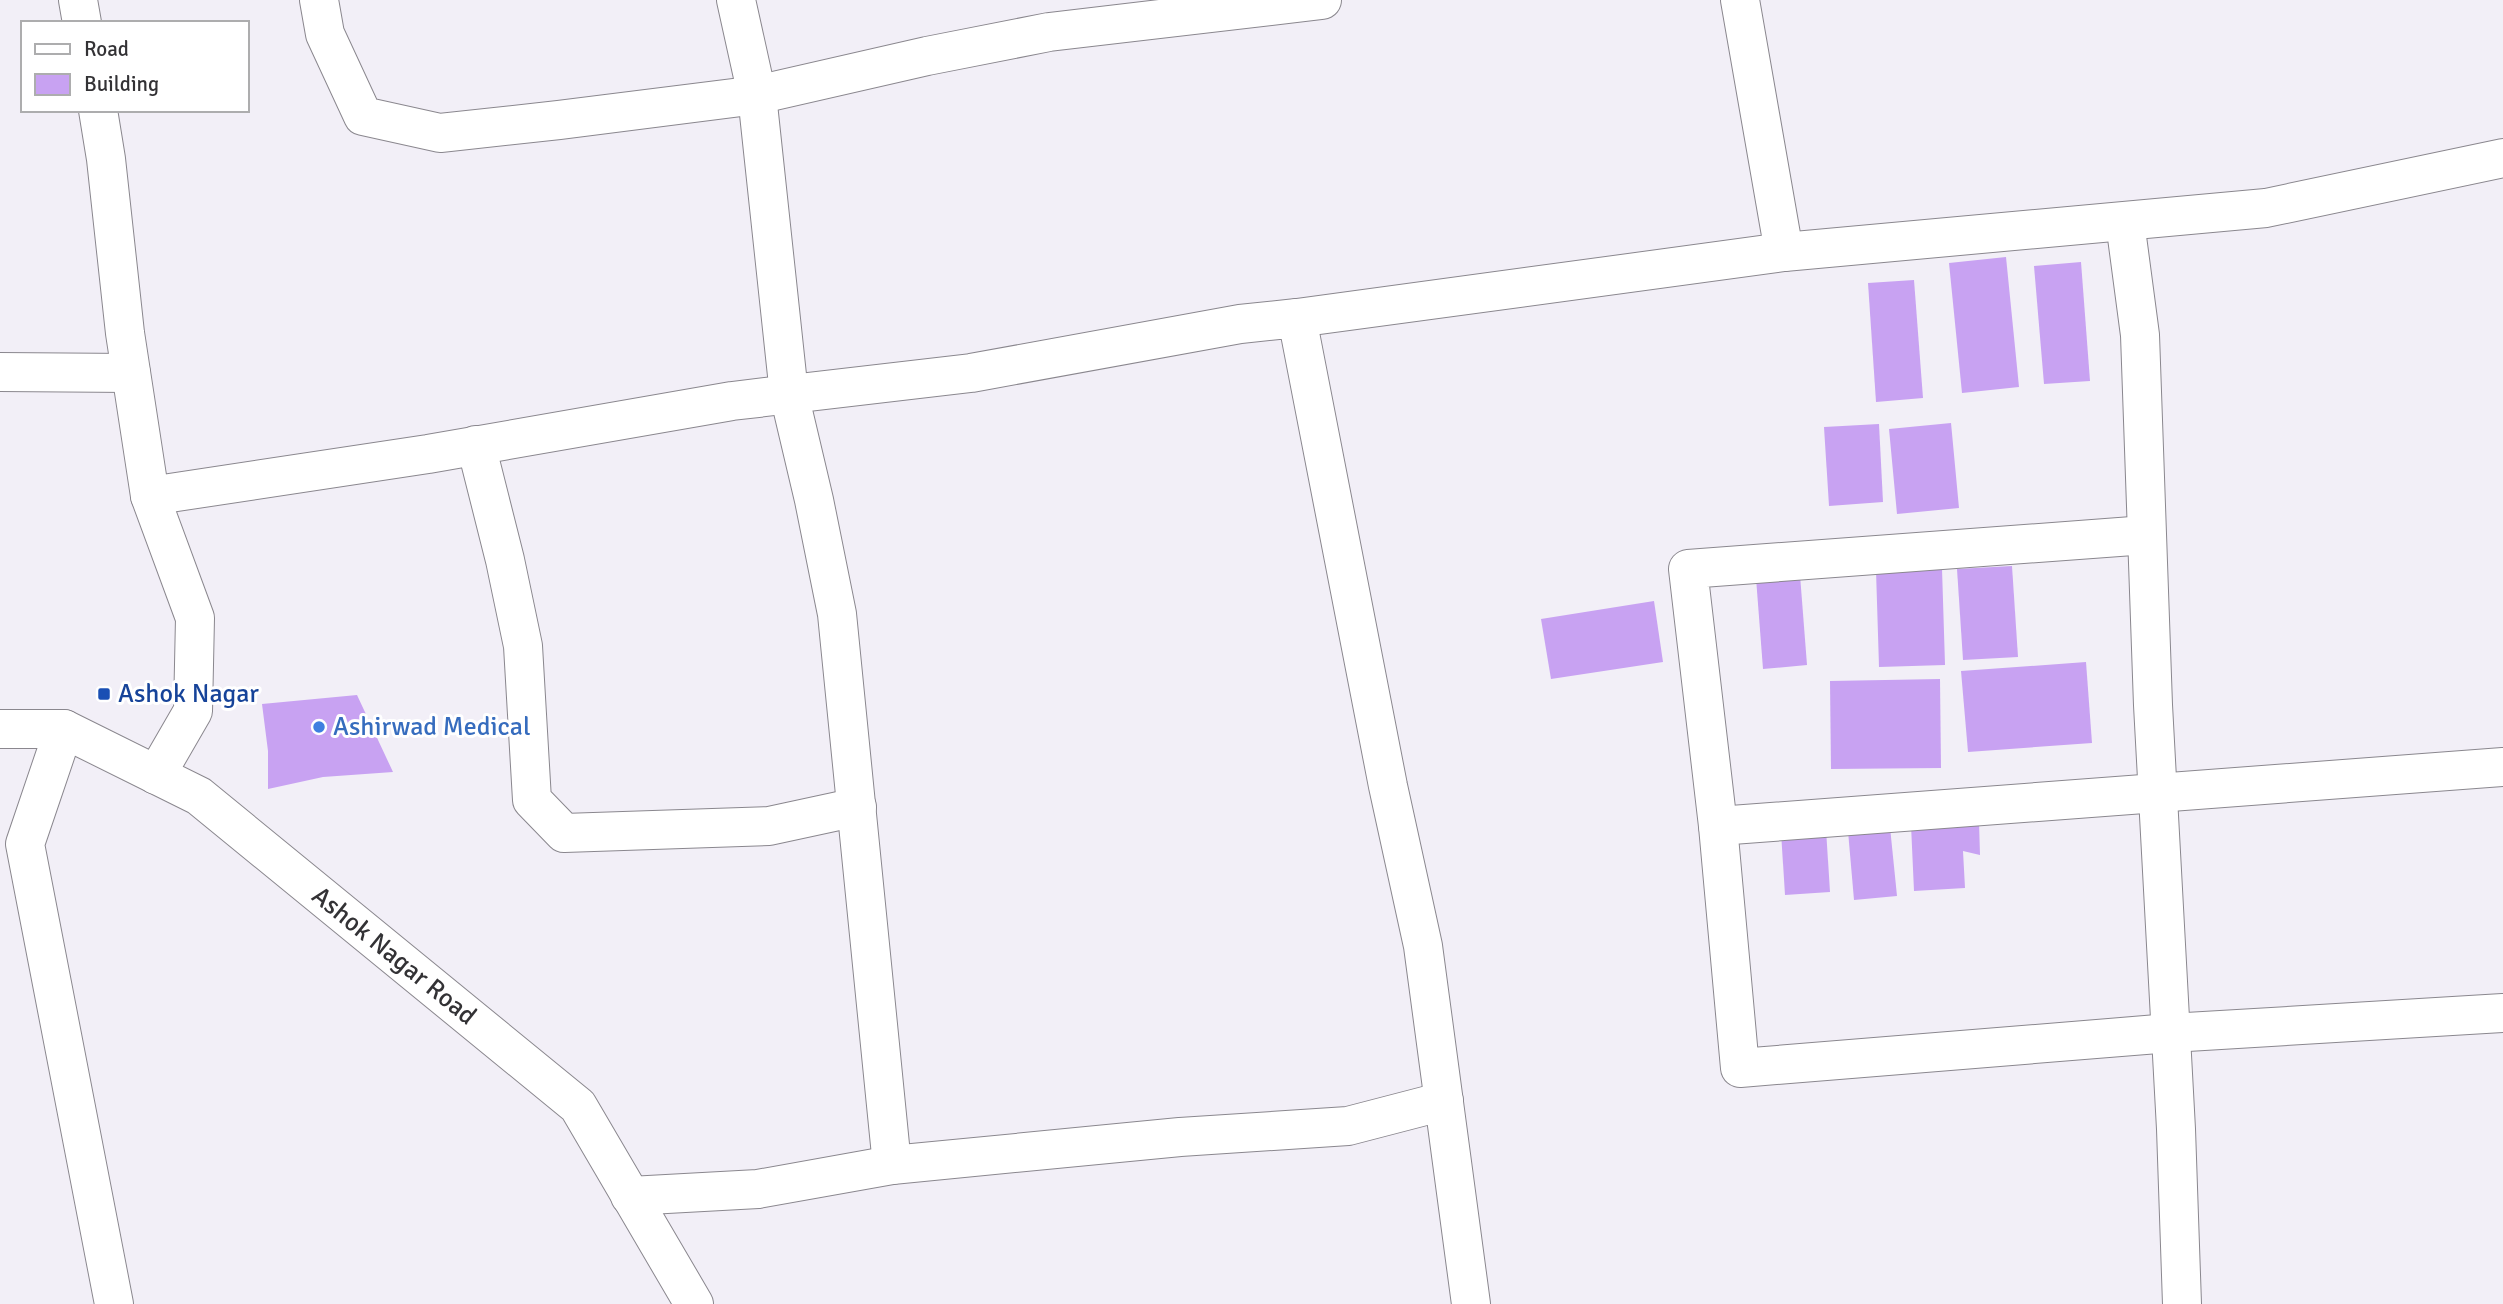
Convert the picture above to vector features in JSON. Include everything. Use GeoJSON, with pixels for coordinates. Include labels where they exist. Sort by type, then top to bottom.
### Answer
{"type":"FeatureCollection","features":[{"type":"Feature","properties":{"kind":"street"},"geometry":{"type":"LineString","coordinates":[[78,0],[82,21]]}},
{"type":"Feature","properties":{"kind":"street"},"geometry":{"type":"LineString","coordinates":[[318,0],[325,34],[363,116],[440,133],[757,95],[927,56],[1049,32],[1322,0]]}},
{"type":"Feature","properties":{"kind":"street"},"geometry":{"type":"LineString","coordinates":[[736,0],[757,95],[789,394],[837,614],[892,1165]]}},
{"type":"Feature","properties":{"kind":"street"},"geometry":{"type":"LineString","coordinates":[[1740,0],[1784,252]]}},
{"type":"Feature","properties":{"kind":"street"},"geometry":{"type":"LineString","coordinates":[[98,112],[131,373],[150,496],[195,618],[193,711],[156,775]]}},
{"type":"Feature","properties":{"kind":"street"},"geometry":{"type":"LineString","coordinates":[[150,496],[476,445],[732,401],[971,373],[1240,324],[1784,252],[2266,208],[2503,158]]}},
{"type":"Feature","properties":{"kind":"street"},"geometry":{"type":"LineString","coordinates":[[2125,222],[2140,335],[2157,792],[2182,1304]]}},
{"type":"Feature","properties":{"kind":"street"},"geometry":{"type":"LineString","coordinates":[[1297,318],[1388,786],[1423,946],[1471,1304]]}},
{"type":"Feature","properties":{"kind":"street"},"geometry":{"type":"LineString","coordinates":[[0,372],[131,373]]}},
{"type":"Feature","properties":{"kind":"street"},"geometry":{"type":"LineString","coordinates":[[476,445],[523,646],[532,800],[564,833],[769,826],[857,807]]}},
{"type":"Feature","properties":{"kind":"street"},"geometry":{"type":"LineString","coordinates":[[2146,535],[1688,569],[1718,826],[1740,1068],[2170,1033],[2503,1013]]}},
{"type":"Feature","properties":{"kind":"street","name":"Ashok Nagar Road"},"geometry":{"type":"LineString","coordinates":[[0,729],[64,729],[199,796],[578,1106],[694,1304]]}},
{"type":"Feature","properties":{"kind":"street"},"geometry":{"type":"LineString","coordinates":[[64,729],[25,844],[114,1304]]}},
{"type":"Feature","properties":{"kind":"street"},"geometry":{"type":"LineString","coordinates":[[1718,826],[2503,766]]}},
{"type":"Feature","properties":{"kind":"street"},"geometry":{"type":"LineString","coordinates":[[630,1196],[758,1189],[892,1165],[1180,1137],[1348,1126],[1444,1101]]}},
{"type":"Feature","properties":{"kind":"building"},"geometry":{"type":"Polygon","coordinates":[[[2006,257],[2019,387],[1962,393],[1949,263],[2006,257]]]}},
{"type":"Feature","properties":{"kind":"building"},"geometry":{"type":"Polygon","coordinates":[[[2081,262],[2090,381],[2044,384],[2034,266],[2081,262]]]}},
{"type":"Feature","properties":{"kind":"building"},"geometry":{"type":"Polygon","coordinates":[[[1914,280],[1923,398],[1876,402],[1868,283],[1914,280]]]}},
{"type":"Feature","properties":{"kind":"building"},"geometry":{"type":"Polygon","coordinates":[[[1951,423],[1959,508],[1897,514],[1889,429],[1951,423]]]}},
{"type":"Feature","properties":{"kind":"building"},"geometry":{"type":"Polygon","coordinates":[[[1879,424],[1883,502],[1829,506],[1824,427],[1879,424]]]}},
{"type":"Feature","properties":{"kind":"building"},"geometry":{"type":"Polygon","coordinates":[[[2012,566],[2018,657],[1963,660],[1957,569],[2012,566]]]}},
{"type":"Feature","properties":{"kind":"building"},"geometry":{"type":"Polygon","coordinates":[[[1942,569],[1945,665],[1879,667],[1876,570],[1942,569]]]}},
{"type":"Feature","properties":{"kind":"building"},"geometry":{"type":"Polygon","coordinates":[[[1800,575],[1807,665],[1763,669],[1756,578],[1800,575]]]}},
{"type":"Feature","properties":{"kind":"building"},"geometry":{"type":"Polygon","coordinates":[[[1654,601],[1663,662],[1551,679],[1541,619],[1654,601]]]}},
{"type":"Feature","properties":{"kind":"building"},"geometry":{"type":"Polygon","coordinates":[[[2086,662],[2092,743],[1968,752],[1961,671],[2086,662]]]}},
{"type":"Feature","properties":{"kind":"building"},"geometry":{"type":"Polygon","coordinates":[[[1940,679],[1941,768],[1831,769],[1830,681],[1940,679]]]}},
{"type":"Feature","properties":{"kind":"building","name":"Ashirwad Medical"},"geometry":{"type":"Polygon","coordinates":[[[357,695],[393,772],[323,777],[268,789],[268,751],[262,704],[357,695]]]}},
{"type":"Feature","properties":{"kind":"building"},"geometry":{"type":"Polygon","coordinates":[[[1979,821],[1980,855],[1963,851],[1965,888],[1914,891],[1911,825],[1979,821]]]}},
{"type":"Feature","properties":{"kind":"building"},"geometry":{"type":"Polygon","coordinates":[[[1890,827],[1897,896],[1854,900],[1848,831],[1890,827]]]}},
{"type":"Feature","properties":{"kind":"building"},"geometry":{"type":"Polygon","coordinates":[[[1826,829],[1830,892],[1785,895],[1781,832],[1826,829]]]}},
{"type":"Feature","properties":{"kind":"place","name":"Ashok Nagar"},"geometry":{"type":"Point","coordinates":[104,694]}},
{"type":"Feature","properties":{"kind":"place","name":"Ashirwad Medical"},"geometry":{"type":"Point","coordinates":[319,727]}}]}
